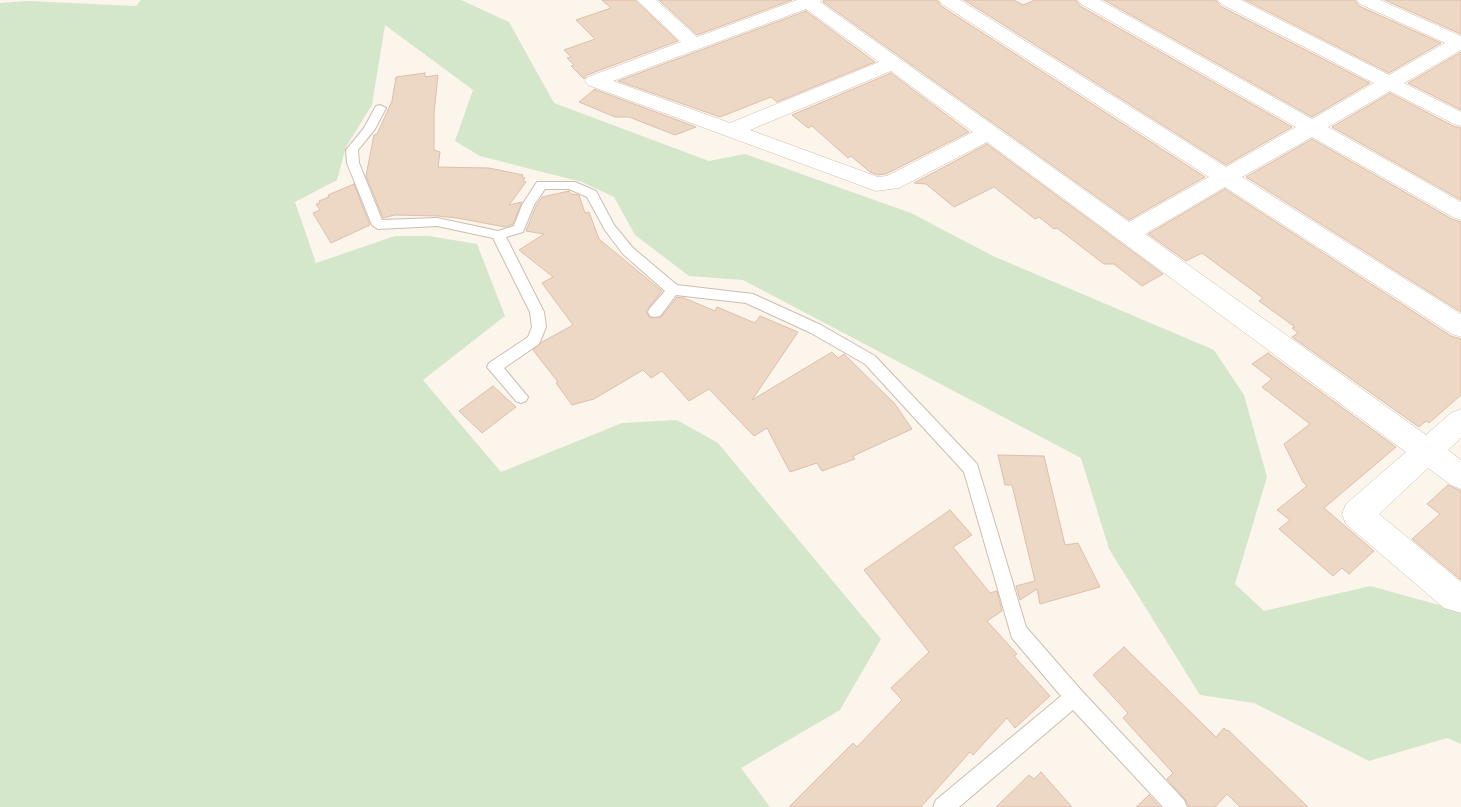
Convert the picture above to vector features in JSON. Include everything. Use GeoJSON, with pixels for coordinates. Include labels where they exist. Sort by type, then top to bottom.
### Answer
{"type":"FeatureCollection","features":[{"type":"Feature","properties":{"kind":"street"},"geometry":{"type":"LineString","coordinates":[[646,0],[694,44]]}},
{"type":"Feature","properties":{"kind":"street"},"geometry":{"type":"LineString","coordinates":[[948,0],[1461,327]]}},
{"type":"Feature","properties":{"kind":"street"},"geometry":{"type":"LineString","coordinates":[[1087,0],[1461,212]]}},
{"type":"Feature","properties":{"kind":"street"},"geometry":{"type":"LineString","coordinates":[[1227,0],[1461,120]]}},
{"type":"Feature","properties":{"kind":"street"},"geometry":{"type":"LineString","coordinates":[[1366,0],[1460,43]]}},
{"type":"Feature","properties":{"kind":"street"},"geometry":{"type":"LineString","coordinates":[[989,132],[891,183],[876,184],[596,81],[811,1],[894,64],[989,132],[1128,233],[1461,476]]}},
{"type":"Feature","properties":{"kind":"street"},"geometry":{"type":"LineString","coordinates":[[1128,233],[1312,128],[1388,82],[1460,43]]}},
{"type":"Feature","properties":{"kind":"street"},"geometry":{"type":"LineString","coordinates":[[732,130],[894,64]]}},
{"type":"Feature","properties":{"kind":"street"},"geometry":{"type":"LineString","coordinates":[[1461,421],[1357,514],[1455,597],[1461,598]]}},
{"type":"Feature","properties":{"kind":"lane"},"geometry":{"type":"LineString","coordinates":[[380,108],[369,129],[352,150],[353,163],[378,225],[437,222],[498,235],[519,229],[528,205],[541,185],[571,185],[592,194],[609,226],[628,251],[673,290],[748,298],[816,329],[870,360],[971,469],[1018,632],[1074,697],[1177,807]]}},
{"type":"Feature","properties":{"kind":"lane"},"geometry":{"type":"LineString","coordinates":[[498,235],[537,312],[539,327],[534,340],[494,367],[521,397]]}},
{"type":"Feature","properties":{"kind":"lane"},"geometry":{"type":"LineString","coordinates":[[655,312],[673,290]]}},
{"type":"Feature","properties":{"kind":"lane"},"geometry":{"type":"LineString","coordinates":[[943,807],[1074,697]]}},
{"type":"Feature","properties":{"kind":"green space"},"geometry":{"type":"Polygon","coordinates":[[[141,0],[461,0],[509,22],[554,103],[709,161],[745,154],[911,213],[993,256],[1214,350],[1244,395],[1267,477],[1235,584],[1264,611],[1370,586],[1461,611],[1461,744],[1447,738],[1369,761],[1254,703],[1200,695],[1109,549],[1081,458],[743,280],[689,276],[635,235],[614,197],[582,182],[480,156],[455,141],[473,90],[385,25],[372,105],[346,147],[337,180],[295,202],[316,263],[395,236],[429,236],[477,244],[505,316],[423,380],[501,472],[622,423],[677,420],[718,443],[881,639],[840,710],[741,768],[770,807],[0,807],[0,3],[27,1],[136,6],[141,0]]]}},
{"type":"Feature","properties":{"kind":"building"},"geometry":{"type":"Polygon","coordinates":[[[602,0],[635,0],[678,41],[587,75],[584,79],[571,66],[574,65],[567,58],[571,57],[564,50],[595,39],[576,20],[611,8],[602,0]]]}},
{"type":"Feature","properties":{"kind":"building"},"geometry":{"type":"Polygon","coordinates":[[[659,0],[792,0],[697,35],[659,0]]]}},
{"type":"Feature","properties":{"kind":"building"},"geometry":{"type":"Polygon","coordinates":[[[824,0],[937,0],[941,6],[1205,177],[1129,220],[823,2],[824,0]]]}},
{"type":"Feature","properties":{"kind":"building"},"geometry":{"type":"Polygon","coordinates":[[[964,0],[1014,0],[1023,5],[1035,0],[1076,0],[1080,6],[1292,127],[1226,165],[964,0]]]}},
{"type":"Feature","properties":{"kind":"building"},"geometry":{"type":"Polygon","coordinates":[[[1104,0],[1216,0],[1220,6],[1370,83],[1312,117],[1104,0]]]}},
{"type":"Feature","properties":{"kind":"building"},"geometry":{"type":"Polygon","coordinates":[[[1245,0],[1355,0],[1359,6],[1441,43],[1389,73],[1245,0]]]}},
{"type":"Feature","properties":{"kind":"building"},"geometry":{"type":"Polygon","coordinates":[[[1385,0],[1461,0],[1461,34],[1385,0]]]}},
{"type":"Feature","properties":{"kind":"building"},"geometry":{"type":"Polygon","coordinates":[[[806,11],[875,62],[777,102],[771,97],[720,117],[618,81],[806,11]]]}},
{"type":"Feature","properties":{"kind":"building"},"geometry":{"type":"Polygon","coordinates":[[[1461,52],[1461,110],[1408,83],[1461,52]]]}},
{"type":"Feature","properties":{"kind":"building"},"geometry":{"type":"Polygon","coordinates":[[[425,73],[425,77],[438,75],[434,113],[434,150],[440,152],[438,167],[489,168],[523,175],[522,177],[525,178],[523,181],[526,182],[509,205],[522,202],[513,224],[505,227],[437,216],[395,215],[383,218],[366,176],[374,135],[377,134],[392,101],[396,77],[425,73]]]}},
{"type":"Feature","properties":{"kind":"building"},"geometry":{"type":"Polygon","coordinates":[[[891,73],[969,132],[886,174],[878,175],[870,172],[851,156],[848,158],[812,126],[808,128],[792,115],[891,73]]]}},
{"type":"Feature","properties":{"kind":"building"},"geometry":{"type":"Polygon","coordinates":[[[594,90],[696,127],[675,135],[629,117],[615,117],[579,102],[594,90]]]}},
{"type":"Feature","properties":{"kind":"building"},"geometry":{"type":"Polygon","coordinates":[[[1390,93],[1453,126],[1461,128],[1461,200],[1332,127],[1390,93]]]}},
{"type":"Feature","properties":{"kind":"building"},"geometry":{"type":"Polygon","coordinates":[[[1312,139],[1452,219],[1461,222],[1461,312],[1246,177],[1312,139]]]}},
{"type":"Feature","properties":{"kind":"building"},"geometry":{"type":"Polygon","coordinates":[[[987,144],[1163,274],[1142,286],[1114,264],[1104,264],[1057,228],[1054,229],[1039,217],[1035,219],[994,187],[954,207],[926,184],[914,183],[987,144]]]}},
{"type":"Feature","properties":{"kind":"building"},"geometry":{"type":"Polygon","coordinates":[[[354,184],[370,225],[331,243],[313,213],[320,210],[316,204],[329,197],[328,195],[354,184]]]}},
{"type":"Feature","properties":{"kind":"building"},"geometry":{"type":"Polygon","coordinates":[[[1225,189],[1451,336],[1461,339],[1461,395],[1429,423],[1426,421],[1419,427],[1292,337],[1298,333],[1292,328],[1295,327],[1259,301],[1263,298],[1202,253],[1186,261],[1148,234],[1225,189]]]}},
{"type":"Feature","properties":{"kind":"building"},"geometry":{"type":"Polygon","coordinates":[[[569,191],[571,194],[579,195],[585,213],[589,212],[599,239],[662,291],[646,311],[650,318],[661,317],[677,297],[715,311],[717,307],[755,323],[760,316],[798,332],[752,400],[832,352],[838,358],[844,354],[895,404],[912,429],[853,456],[855,459],[822,471],[817,463],[790,472],[767,428],[754,436],[709,389],[689,401],[662,371],[651,378],[643,370],[594,399],[572,405],[556,383],[558,382],[533,350],[542,342],[573,325],[542,283],[553,277],[519,250],[544,234],[526,231],[536,206],[542,197],[569,191]]]}},
{"type":"Feature","properties":{"kind":"building"},"geometry":{"type":"Polygon","coordinates":[[[1268,353],[1396,447],[1324,508],[1374,551],[1349,574],[1342,568],[1333,576],[1279,529],[1290,520],[1277,510],[1307,486],[1303,482],[1284,444],[1310,424],[1262,387],[1272,379],[1252,364],[1268,353]]]}},
{"type":"Feature","properties":{"kind":"building"},"geometry":{"type":"Polygon","coordinates":[[[493,386],[516,407],[482,433],[459,411],[493,386]]]}},
{"type":"Feature","properties":{"kind":"building"},"geometry":{"type":"Polygon","coordinates":[[[998,455],[1044,456],[1065,545],[1078,543],[1100,587],[1040,604],[1037,589],[1020,600],[1016,586],[1035,581],[1012,485],[1005,485],[998,455]]]}},
{"type":"Feature","properties":{"kind":"building"},"geometry":{"type":"Polygon","coordinates":[[[1448,485],[1461,491],[1461,580],[1412,539],[1440,514],[1427,504],[1448,485]]]}},
{"type":"Feature","properties":{"kind":"building"},"geometry":{"type":"Polygon","coordinates":[[[950,510],[972,535],[953,547],[990,593],[997,591],[1002,611],[987,621],[1017,654],[1014,656],[1050,696],[1015,728],[1007,718],[973,755],[970,752],[921,807],[789,807],[853,743],[857,747],[902,700],[891,688],[929,652],[864,570],[950,510]]]}},
{"type":"Feature","properties":{"kind":"building"},"geometry":{"type":"Polygon","coordinates":[[[1124,647],[1216,737],[1224,728],[1228,730],[1308,807],[1240,807],[1227,794],[1215,807],[1189,807],[1185,799],[1167,779],[1173,773],[1123,718],[1128,713],[1093,675],[1124,647]]]}},
{"type":"Feature","properties":{"kind":"building"},"geometry":{"type":"Polygon","coordinates":[[[1041,772],[1072,807],[996,807],[1029,775],[1034,779],[1041,772]]]}},
{"type":"Feature","properties":{"kind":"building"},"geometry":{"type":"Polygon","coordinates":[[[1149,795],[1160,807],[1136,807],[1149,795]]]}}]}
